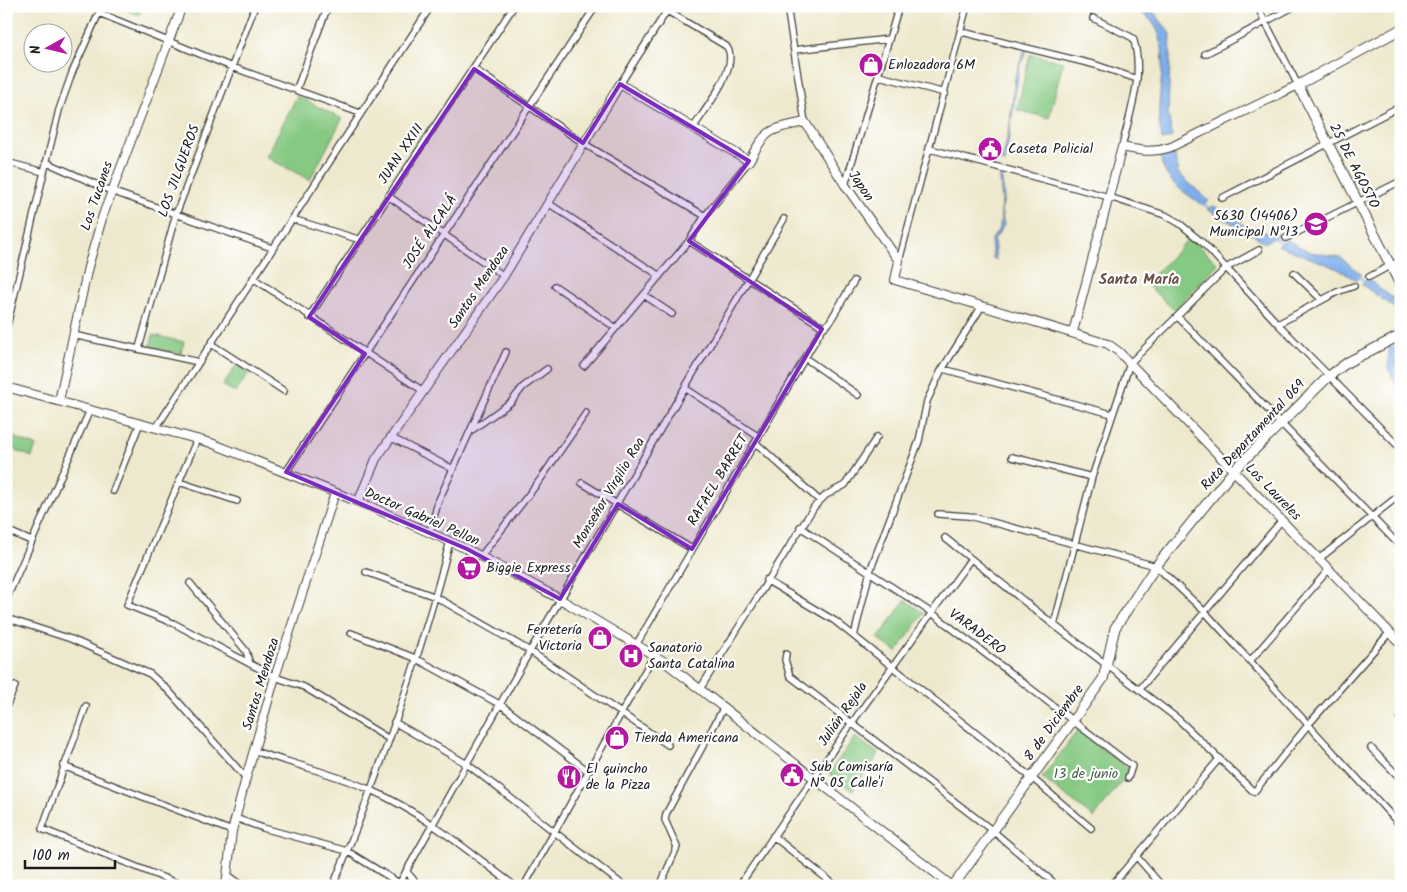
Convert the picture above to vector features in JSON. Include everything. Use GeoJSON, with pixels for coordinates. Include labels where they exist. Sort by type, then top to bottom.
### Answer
{"type":"FeatureCollection","features":[{"type":"Feature","properties":{"kind":"main road"},"geometry":{"type":"LineString","coordinates":[[1298,85],[1401,29]]}},
{"type":"Feature","properties":{"kind":"main road","name":"25 DE AGOSTO"},"geometry":{"type":"LineString","coordinates":[[1298,85],[1326,143],[1401,286]]}},
{"type":"Feature","properties":{"kind":"main road","name":"Ruta Departamental 069"},"geometry":{"type":"LineString","coordinates":[[1156,566],[1234,470],[1329,376],[1348,362],[1401,335]]}},
{"type":"Feature","properties":{"kind":"main road","name":"8 de Diciembre"},"geometry":{"type":"LineString","coordinates":[[953,886],[1032,778],[1072,719],[1104,678],[1116,628],[1156,566]]}},
{"type":"Feature","properties":{"kind":"street"},"geometry":{"type":"LineString","coordinates":[[6,330],[62,101],[102,6]]}},
{"type":"Feature","properties":{"kind":"street","name":"Los Tucanes"},"geometry":{"type":"LineString","coordinates":[[59,402],[88,267],[111,191],[182,6]]}},
{"type":"Feature","properties":{"kind":"street","name":"LOS JILGUEROS"},"geometry":{"type":"LineString","coordinates":[[139,348],[176,214],[255,6]]}},
{"type":"Feature","properties":{"kind":"street"},"geometry":{"type":"LineString","coordinates":[[297,88],[328,6]]}},
{"type":"Feature","properties":{"kind":"street"},"geometry":{"type":"LineString","coordinates":[[156,428],[431,6]]}},
{"type":"Feature","properties":{"kind":"street","name":"JUAN XXIII"},"geometry":{"type":"LineString","coordinates":[[309,317],[514,6]]}},
{"type":"Feature","properties":{"kind":"street","name":"JOSÉ ALCALÁ"},"geometry":{"type":"LineString","coordinates":[[286,472],[596,6]]}},
{"type":"Feature","properties":{"kind":"street"},"geometry":{"type":"LineString","coordinates":[[659,6],[668,9],[726,46],[730,51],[731,60],[728,72],[693,128]]}},
{"type":"Feature","properties":{"kind":"street"},"geometry":{"type":"LineString","coordinates":[[584,366],[689,242],[705,216],[749,161],[762,138],[770,130],[805,122],[787,6]]}},
{"type":"Feature","properties":{"kind":"street"},"geometry":{"type":"LineString","coordinates":[[845,185],[879,76],[898,6]]}},
{"type":"Feature","properties":{"kind":"street"},"geometry":{"type":"LineString","coordinates":[[899,261],[962,32],[967,6]]}},
{"type":"Feature","properties":{"kind":"street"},"geometry":{"type":"LineString","coordinates":[[1122,147],[1158,151],[1171,147],[1298,85],[1257,6]]}},
{"type":"Feature","properties":{"kind":"street"},"geometry":{"type":"LineString","coordinates":[[1205,54],[1295,6]]}},
{"type":"Feature","properties":{"kind":"street"},"geometry":{"type":"LineString","coordinates":[[668,9],[620,84],[749,161]]}},
{"type":"Feature","properties":{"kind":"street"},"geometry":{"type":"LineString","coordinates":[[99,13],[168,42],[297,88],[360,113]]}},
{"type":"Feature","properties":{"kind":"street"},"geometry":{"type":"LineString","coordinates":[[1073,332],[1109,198],[1138,79],[1137,58],[1133,38],[1093,18]]}},
{"type":"Feature","properties":{"kind":"street"},"geometry":{"type":"LineString","coordinates":[[962,32],[1096,65],[1138,79]]}},
{"type":"Feature","properties":{"kind":"street"},"geometry":{"type":"LineString","coordinates":[[794,50],[889,39]]}},
{"type":"Feature","properties":{"kind":"street"},"geometry":{"type":"LineString","coordinates":[[474,69],[583,143],[705,216]]}},
{"type":"Feature","properties":{"kind":"street"},"geometry":{"type":"LineString","coordinates":[[879,76],[945,93]]}},
{"type":"Feature","properties":{"kind":"street","name":"Santos Mendoza"},"geometry":{"type":"LineString","coordinates":[[358,502],[376,459],[504,276],[620,84]]}},
{"type":"Feature","properties":{"kind":"street"},"geometry":{"type":"LineString","coordinates":[[1222,198],[1401,106]]}},
{"type":"Feature","properties":{"kind":"street","name":"Japon"},"geometry":{"type":"LineString","coordinates":[[805,122],[845,185],[899,261]]}},
{"type":"Feature","properties":{"kind":"street"},"geometry":{"type":"LineString","coordinates":[[930,149],[1109,198],[1165,215],[1179,223],[1203,242],[1278,324],[1401,449]]}},
{"type":"Feature","properties":{"kind":"street"},"geometry":{"type":"LineString","coordinates":[[6,162],[44,172]]}},
{"type":"Feature","properties":{"kind":"street"},"geometry":{"type":"LineString","coordinates":[[46,162],[111,191],[272,248]]}},
{"type":"Feature","properties":{"kind":"street"},"geometry":{"type":"LineString","coordinates":[[1286,238],[1401,180]]}},
{"type":"Feature","properties":{"kind":"street"},"geometry":{"type":"LineString","coordinates":[[388,196],[504,276]]}},
{"type":"Feature","properties":{"kind":"street"},"geometry":{"type":"LineString","coordinates":[[548,203],[660,276]]}},
{"type":"Feature","properties":{"kind":"street"},"geometry":{"type":"LineString","coordinates":[[292,218],[361,240]]}},
{"type":"Feature","properties":{"kind":"street","name":"Monseñor Virgilio Roa"},"geometry":{"type":"LineString","coordinates":[[399,884],[560,599],[618,504],[784,219]]}},
{"type":"Feature","properties":{"kind":"street"},"geometry":{"type":"LineString","coordinates":[[689,242],[822,328]]}},
{"type":"Feature","properties":{"kind":"street"},"geometry":{"type":"LineString","coordinates":[[1054,625],[1092,477],[1130,363],[1226,268],[1259,250]]}},
{"type":"Feature","properties":{"kind":"street"},"geometry":{"type":"LineString","coordinates":[[1369,277],[1401,260]]}},
{"type":"Feature","properties":{"kind":"street","name":"Los Laureles"},"geometry":{"type":"LineString","coordinates":[[899,261],[895,280],[1108,344],[1130,363],[1330,568],[1401,644]]}},
{"type":"Feature","properties":{"kind":"street"},"geometry":{"type":"LineString","coordinates":[[1294,273],[1322,300]]}},
{"type":"Feature","properties":{"kind":"street"},"geometry":{"type":"LineString","coordinates":[[253,278],[423,391]]}},
{"type":"Feature","properties":{"kind":"street","name":"RAFAEL BARRET"},"geometry":{"type":"LineString","coordinates":[[636,645],[822,328],[829,323],[854,281]]}},
{"type":"Feature","properties":{"kind":"street"},"geometry":{"type":"LineString","coordinates":[[555,286],[616,328]]}},
{"type":"Feature","properties":{"kind":"street"},"geometry":{"type":"LineString","coordinates":[[1278,324],[1322,300],[1354,286]]}},
{"type":"Feature","properties":{"kind":"street"},"geometry":{"type":"LineString","coordinates":[[644,295],[672,314]]}},
{"type":"Feature","properties":{"kind":"street"},"geometry":{"type":"LineString","coordinates":[[854,636],[870,571],[919,442],[927,402],[943,369],[982,306]]}},
{"type":"Feature","properties":{"kind":"street"},"geometry":{"type":"LineString","coordinates":[[1178,316],[1401,547]]}},
{"type":"Feature","properties":{"kind":"street"},"geometry":{"type":"LineString","coordinates":[[74,335],[198,362]]}},
{"type":"Feature","properties":{"kind":"street"},"geometry":{"type":"LineString","coordinates":[[211,344],[284,391]]}},
{"type":"Feature","properties":{"kind":"street"},"geometry":{"type":"LineString","coordinates":[[430,532],[438,502],[506,352]]}},
{"type":"Feature","properties":{"kind":"street"},"geometry":{"type":"LineString","coordinates":[[805,358],[858,395]]}},
{"type":"Feature","properties":{"kind":"street"},"geometry":{"type":"LineString","coordinates":[[470,431],[511,402],[522,387],[547,369]]}},
{"type":"Feature","properties":{"kind":"street"},"geometry":{"type":"LineString","coordinates":[[943,369],[1112,414]]}},
{"type":"Feature","properties":{"kind":"street","name":"Doctor Gabriel Pellon"},"geometry":{"type":"LineString","coordinates":[[6,387],[197,439],[286,472],[430,532],[481,556],[560,599],[654,655],[724,707],[953,886]]}},
{"type":"Feature","properties":{"kind":"street"},"geometry":{"type":"LineString","coordinates":[[685,388],[759,437]]}},
{"type":"Feature","properties":{"kind":"street"},"geometry":{"type":"LineString","coordinates":[[6,600],[90,410]]}},
{"type":"Feature","properties":{"kind":"street"},"geometry":{"type":"LineString","coordinates":[[481,556],[540,480],[586,413]]}},
{"type":"Feature","properties":{"kind":"street"},"geometry":{"type":"LineString","coordinates":[[113,492],[140,423]]}},
{"type":"Feature","properties":{"kind":"street"},"geometry":{"type":"LineString","coordinates":[[390,437],[453,469]]}},
{"type":"Feature","properties":{"kind":"street"},"geometry":{"type":"LineString","coordinates":[[700,689],[800,528],[826,495],[845,485],[877,437]]}},
{"type":"Feature","properties":{"kind":"street"},"geometry":{"type":"LineString","coordinates":[[197,439],[127,605],[173,623],[275,678],[304,687],[389,738]]}},
{"type":"Feature","properties":{"kind":"street"},"geometry":{"type":"LineString","coordinates":[[756,443],[820,501]]}},
{"type":"Feature","properties":{"kind":"street"},"geometry":{"type":"LineString","coordinates":[[1012,457],[1092,477]]}},
{"type":"Feature","properties":{"kind":"street"},"geometry":{"type":"LineString","coordinates":[[179,482],[237,501]]}},
{"type":"Feature","properties":{"kind":"street"},"geometry":{"type":"LineString","coordinates":[[582,483],[692,549]]}},
{"type":"Feature","properties":{"kind":"street","name":"Santos Mendoza"},"geometry":{"type":"LineString","coordinates":[[226,886],[232,831],[246,778],[275,678],[335,493]]}},
{"type":"Feature","properties":{"kind":"street"},"geometry":{"type":"LineString","coordinates":[[1320,558],[1401,494]]}},
{"type":"Feature","properties":{"kind":"street"},"geometry":{"type":"LineString","coordinates":[[938,514],[969,516],[1156,566],[1205,612],[1401,826]]}},
{"type":"Feature","properties":{"kind":"street"},"geometry":{"type":"LineString","coordinates":[[1139,690],[1282,520]]}},
{"type":"Feature","properties":{"kind":"street","name":"VARADERO"},"geometry":{"type":"LineString","coordinates":[[800,528],[870,571],[932,613],[1072,719],[1132,766],[1128,778]]}},
{"type":"Feature","properties":{"kind":"street"},"geometry":{"type":"LineString","coordinates":[[6,530],[31,540]]}},
{"type":"Feature","properties":{"kind":"street"},"geometry":{"type":"LineString","coordinates":[[945,538],[970,560],[1178,719],[1254,792],[1308,724],[1390,632]]}},
{"type":"Feature","properties":{"kind":"street"},"geometry":{"type":"LineString","coordinates":[[333,886],[372,790],[436,597],[450,541]]}},
{"type":"Feature","properties":{"kind":"street","name":"Julián Rejala"},"geometry":{"type":"LineString","coordinates":[[739,886],[892,666],[970,560]]}},
{"type":"Feature","properties":{"kind":"street"},"geometry":{"type":"LineString","coordinates":[[1250,661],[1330,568]]}},
{"type":"Feature","properties":{"kind":"street"},"geometry":{"type":"LineString","coordinates":[[366,572],[436,597],[530,651],[668,745]]}},
{"type":"Feature","properties":{"kind":"street"},"geometry":{"type":"LineString","coordinates":[[766,580],[825,614],[854,636],[1032,778],[1090,828]]}},
{"type":"Feature","properties":{"kind":"street"},"geometry":{"type":"LineString","coordinates":[[190,584],[246,651],[250,664]]}},
{"type":"Feature","properties":{"kind":"street"},"geometry":{"type":"LineString","coordinates":[[6,618],[71,639],[150,674],[168,690],[246,778]]}},
{"type":"Feature","properties":{"kind":"street"},"geometry":{"type":"LineString","coordinates":[[350,633],[415,658],[500,705],[588,771]]}},
{"type":"Feature","properties":{"kind":"street"},"geometry":{"type":"LineString","coordinates":[[786,654],[785,660],[790,676],[993,831],[1052,881]]}},
{"type":"Feature","properties":{"kind":"street"},"geometry":{"type":"LineString","coordinates":[[524,886],[654,655]]}},
{"type":"Feature","properties":{"kind":"street"},"geometry":{"type":"LineString","coordinates":[[6,707],[15,686]]}},
{"type":"Feature","properties":{"kind":"street"},"geometry":{"type":"LineString","coordinates":[[86,706],[42,829],[165,883],[184,886]]}},
{"type":"Feature","properties":{"kind":"street"},"geometry":{"type":"LineString","coordinates":[[660,886],[677,847],[665,820],[666,814],[724,707]]}},
{"type":"Feature","properties":{"kind":"street"},"geometry":{"type":"LineString","coordinates":[[394,722],[467,764],[624,886]]}},
{"type":"Feature","properties":{"kind":"street"},"geometry":{"type":"LineString","coordinates":[[1371,748],[1401,779]]}},
{"type":"Feature","properties":{"kind":"street"},"geometry":{"type":"LineString","coordinates":[[254,751],[372,790],[433,824],[515,886]]}},
{"type":"Feature","properties":{"kind":"street"},"geometry":{"type":"LineString","coordinates":[[1112,886],[1220,759]]}},
{"type":"Feature","properties":{"kind":"street"},"geometry":{"type":"LineString","coordinates":[[63,766],[232,831]]}},
{"type":"Feature","properties":{"kind":"street"},"geometry":{"type":"LineString","coordinates":[[236,818],[263,828],[347,851],[399,884]]}},
{"type":"Feature","properties":{"kind":"street"},"geometry":{"type":"LineString","coordinates":[[774,836],[835,885]]}},
{"type":"Feature","properties":{"kind":"street"},"geometry":{"type":"LineString","coordinates":[[1136,856],[1162,886]]}},
{"type":"Feature","properties":{"kind":"street"},"geometry":{"type":"LineString","coordinates":[[406,871],[419,886]]}},
{"type":"Feature","properties":{"kind":"street"},"geometry":{"type":"LineString","coordinates":[[228,875],[243,886]]}},
{"type":"Feature","properties":{"kind":"street"},"geometry":{"type":"LineString","coordinates":[[37,886],[43,886]]}},
{"type":"Feature","properties":{"kind":"highlighted area"},"geometry":{"type":"Polygon","coordinates":[[[474,69],[583,143],[620,84],[749,161],[689,241],[822,329],[692,549],[618,504],[560,599],[467,549],[286,472],[365,354],[309,317],[474,69]]]}},
{"type":"Feature","properties":{"kind":"green space"},"geometry":{"type":"Polygon","coordinates":[[[125,6],[142,6],[139,15],[124,9],[125,6]]]}},
{"type":"Feature","properties":{"kind":"green space"},"geometry":{"type":"Polygon","coordinates":[[[1030,54],[1063,62],[1049,118],[1017,110],[1030,54]]]}},
{"type":"Feature","properties":{"kind":"green space"},"geometry":{"type":"Polygon","coordinates":[[[297,96],[342,119],[310,180],[266,157],[297,96]]]}},
{"type":"Feature","properties":{"kind":"green space"},"geometry":{"type":"Polygon","coordinates":[[[1190,237],[1218,264],[1174,310],[1146,284],[1190,237]]]}},
{"type":"Feature","properties":{"kind":"green space"},"geometry":{"type":"Polygon","coordinates":[[[153,335],[184,342],[181,354],[150,347],[153,335]]]}},
{"type":"Feature","properties":{"kind":"green space"},"geometry":{"type":"Polygon","coordinates":[[[237,364],[249,372],[236,393],[223,385],[237,364]]]}},
{"type":"Feature","properties":{"kind":"green space"},"geometry":{"type":"Polygon","coordinates":[[[13,437],[36,446],[32,457],[9,448],[13,437]]]}},
{"type":"Feature","properties":{"kind":"green space"},"geometry":{"type":"Polygon","coordinates":[[[905,600],[924,613],[897,652],[878,639],[905,600]]]}},
{"type":"Feature","properties":{"kind":"green space","name":"13 de junio"},"geometry":{"type":"Polygon","coordinates":[[[1078,730],[1130,770],[1094,818],[1042,778],[1078,730]]]}},
{"type":"Feature","properties":{"kind":"green space"},"geometry":{"type":"Polygon","coordinates":[[[855,737],[879,754],[852,791],[829,773],[855,737]]]}},
{"type":"Feature","properties":{"kind":"water"},"geometry":{"type":"Polygon","coordinates":[[[1126,6],[1149,6],[1171,34],[1168,112],[1172,137],[1162,140],[1159,123],[1162,69],[1160,38],[1154,24],[1143,14],[1126,6]]]}},
{"type":"Feature","properties":{"kind":"water"},"geometry":{"type":"Polygon","coordinates":[[[1025,49],[1027,50],[1019,69],[1005,163],[1002,163],[1010,124],[1015,77],[1025,49]]]}},
{"type":"Feature","properties":{"kind":"water"},"geometry":{"type":"Polygon","coordinates":[[[1174,151],[1178,173],[1209,201],[1203,205],[1175,185],[1165,172],[1161,156],[1174,151]]]}},
{"type":"Feature","properties":{"kind":"water"},"geometry":{"type":"Polygon","coordinates":[[[999,170],[1001,170],[1004,199],[1001,210],[1002,201],[999,170]]]}},
{"type":"Feature","properties":{"kind":"water"},"geometry":{"type":"Polygon","coordinates":[[[1214,206],[1251,229],[1279,235],[1264,243],[1207,209],[1214,206]]]}},
{"type":"Feature","properties":{"kind":"water"},"geometry":{"type":"Polygon","coordinates":[[[1001,212],[1004,225],[994,240],[996,260],[993,258],[991,241],[1000,227],[1001,212]]]}},
{"type":"Feature","properties":{"kind":"water"},"geometry":{"type":"Polygon","coordinates":[[[1287,240],[1310,252],[1340,257],[1362,275],[1356,280],[1336,268],[1277,245],[1287,240]]]}},
{"type":"Feature","properties":{"kind":"water"},"geometry":{"type":"Polygon","coordinates":[[[1368,279],[1390,296],[1401,301],[1401,327],[1397,329],[1398,314],[1396,309],[1361,284],[1368,279]]]}},
{"type":"Feature","properties":{"kind":"water"},"geometry":{"type":"Polygon","coordinates":[[[1398,344],[1401,395],[1388,368],[1389,348],[1398,344]]]}},
{"type":"Feature","properties":{"kind":"waterway"},"geometry":{"type":"LineString","coordinates":[[1203,204],[1211,209]]}},
{"type":"Feature","properties":{"kind":"waterway"},"geometry":{"type":"LineString","coordinates":[[1272,237],[1283,243]]}},
{"type":"Feature","properties":{"kind":"waterway"},"geometry":{"type":"LineString","coordinates":[[1358,276],[1366,282]]}},
{"type":"Feature","properties":{"kind":"place","name":"Enlozadora 6M"},"geometry":{"type":"Point","coordinates":[871,65]}},
{"type":"Feature","properties":{"kind":"place","name":"Caseta Policial"},"geometry":{"type":"Point","coordinates":[990,149]}},
{"type":"Feature","properties":{"kind":"place","name":"5630 (14406) Municipal Nº13"},"geometry":{"type":"Point","coordinates":[1316,224]}},
{"type":"Feature","properties":{"kind":"place","name":"Biggie Express"},"geometry":{"type":"Point","coordinates":[469,568]}},
{"type":"Feature","properties":{"kind":"place","name":"Ferretería Victoria"},"geometry":{"type":"Point","coordinates":[600,638]}},
{"type":"Feature","properties":{"kind":"place","name":"Sanatorio Santa Catalina"},"geometry":{"type":"Point","coordinates":[631,656]}},
{"type":"Feature","properties":{"kind":"place","name":"Tienda Americana"},"geometry":{"type":"Point","coordinates":[617,738]}},
{"type":"Feature","properties":{"kind":"place","name":"Sub Comisaría N° 05 Calle'i"},"geometry":{"type":"Point","coordinates":[792,775]}},
{"type":"Feature","properties":{"kind":"place","name":"El quincho de la Pizza"},"geometry":{"type":"Point","coordinates":[569,777]}},
{"type":"Feature","properties":{"kind":"district","name":"Santa María"},"geometry":{"type":"Point","coordinates":[1139,280]}}]}
